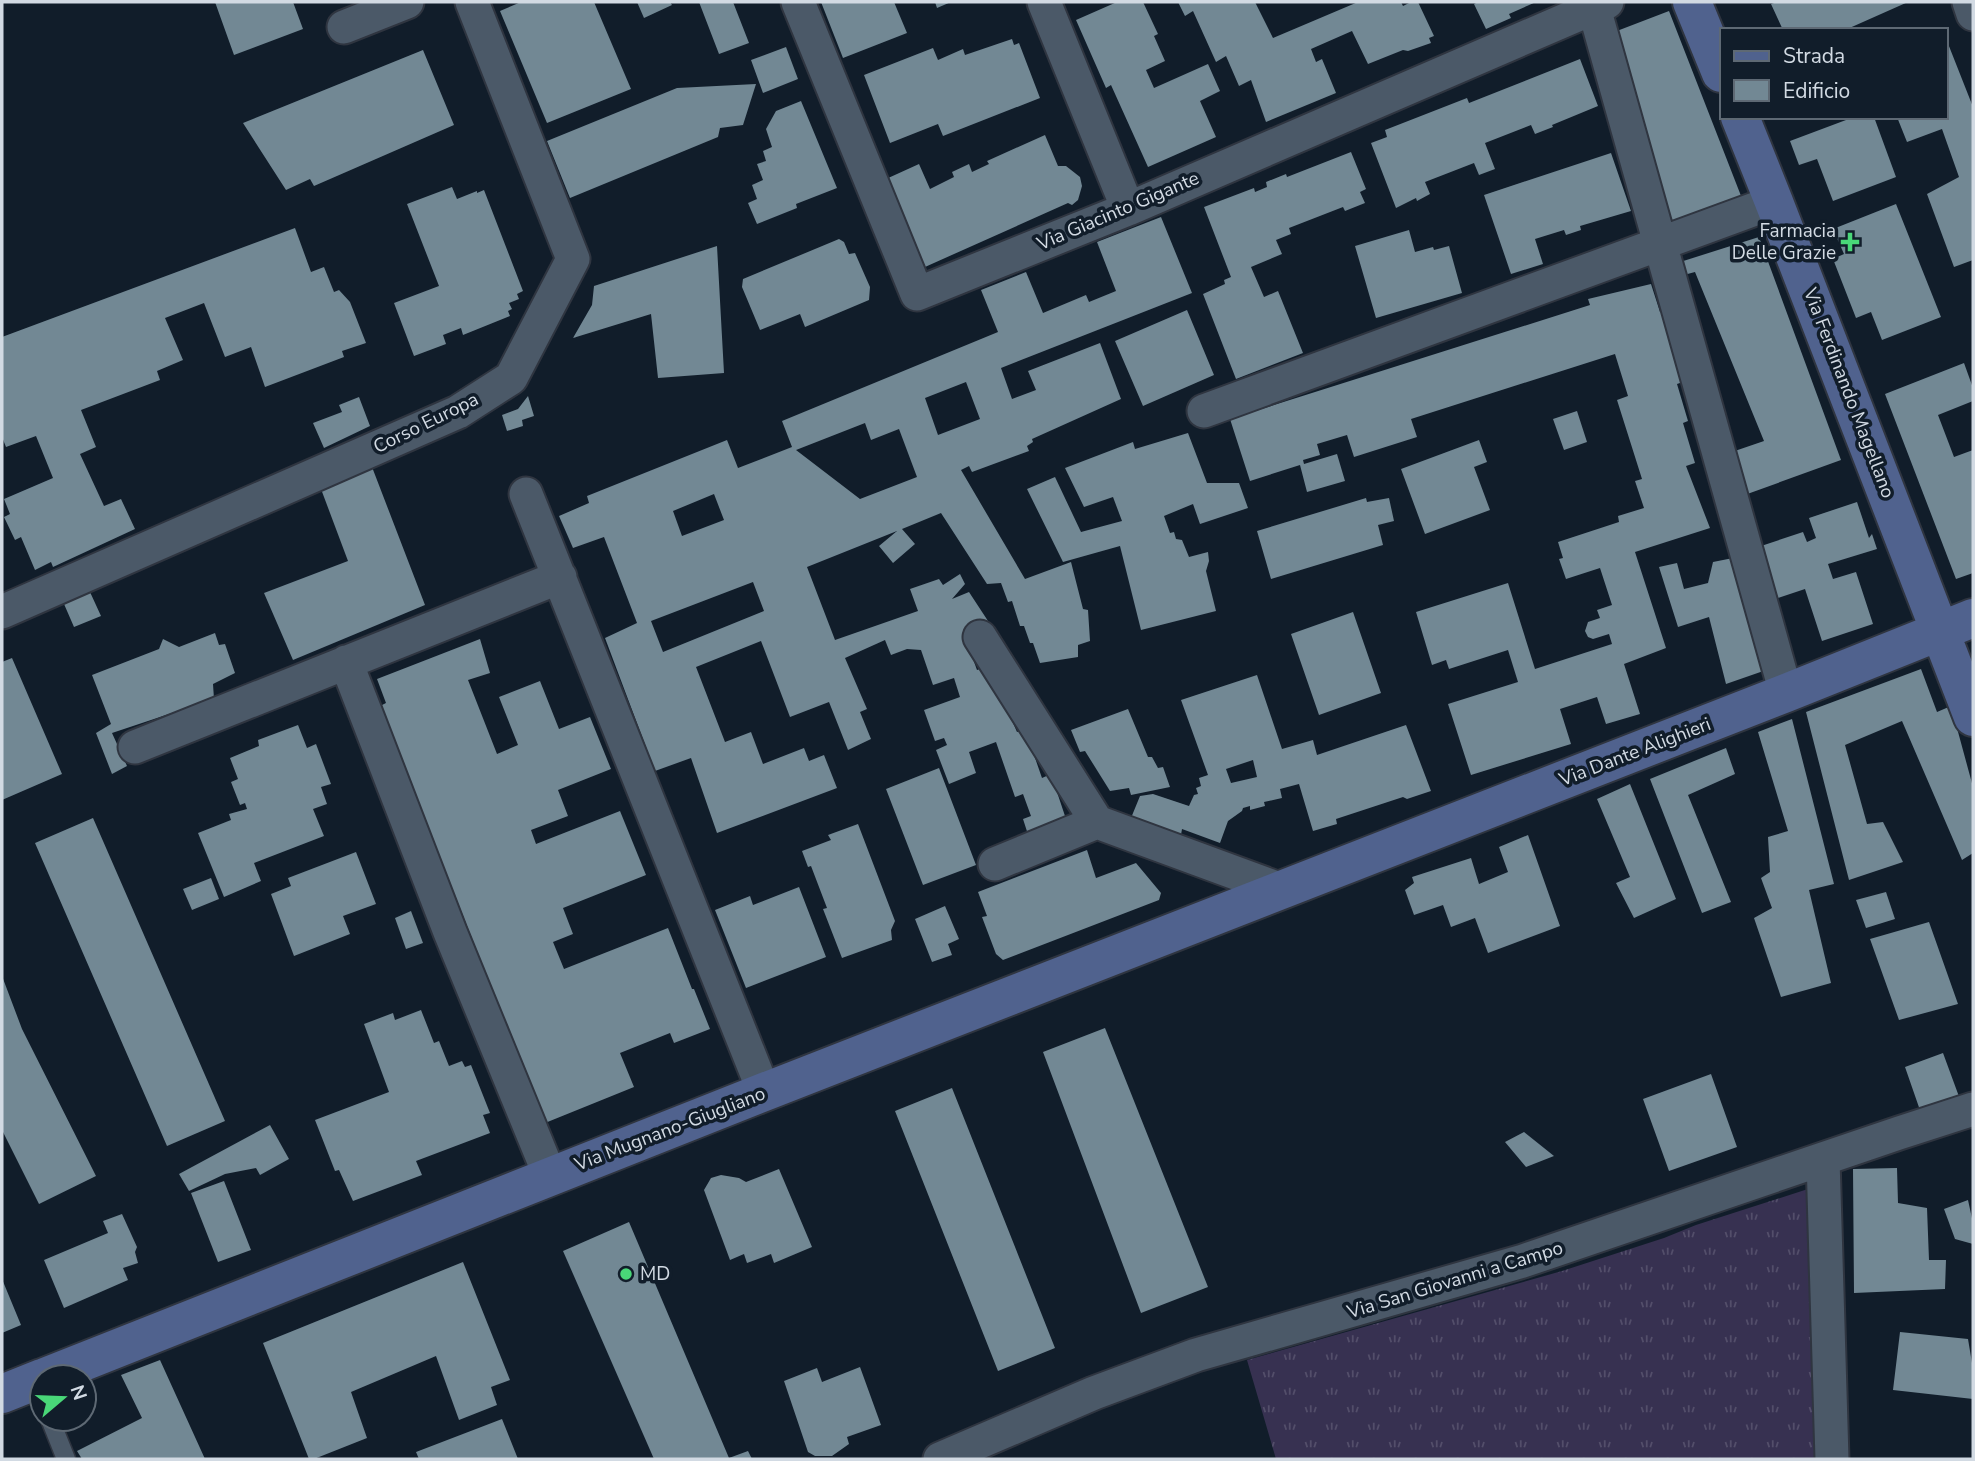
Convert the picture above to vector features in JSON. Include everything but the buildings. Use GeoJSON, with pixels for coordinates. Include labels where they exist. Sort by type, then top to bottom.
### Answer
{"type":"FeatureCollection","features":[{"type":"Feature","properties":{"kind":"main road"},"geometry":{"type":"LineString","coordinates":[[1692,2],[1720,71]]}},
{"type":"Feature","properties":{"kind":"main road","name":"Via Ferdinando Magellano"},"geometry":{"type":"LineString","coordinates":[[1741,119],[1774,202],[1957,624],[1973,717]]}},
{"type":"Feature","properties":{"kind":"main road","name":"Via Dante Alighieri"},"geometry":{"type":"LineString","coordinates":[[1289,887],[1957,624]]}},
{"type":"Feature","properties":{"kind":"main road","name":"Via Mugnano-Giugliano"},"geometry":{"type":"LineString","coordinates":[[90,1363],[764,1091],[1289,887]]}},
{"type":"Feature","properties":{"kind":"street"},"geometry":{"type":"LineString","coordinates":[[344,27],[407,2]]}},
{"type":"Feature","properties":{"kind":"street","name":"Corso Europa"},"geometry":{"type":"LineString","coordinates":[[2,612],[458,412],[511,379],[573,259],[472,2]]}},
{"type":"Feature","properties":{"kind":"street","name":"Via Giacinto Gigante"},"geometry":{"type":"LineString","coordinates":[[798,2],[917,294],[1128,209],[1600,5]]}},
{"type":"Feature","properties":{"kind":"street"},"geometry":{"type":"LineString","coordinates":[[1044,2],[1128,209]]}},
{"type":"Feature","properties":{"kind":"street"},"geometry":{"type":"LineString","coordinates":[[1969,2],[1973,14]]}},
{"type":"Feature","properties":{"kind":"street"},"geometry":{"type":"LineString","coordinates":[[1600,5],[1660,243],[1786,693]]}},
{"type":"Feature","properties":{"kind":"street"},"geometry":{"type":"LineString","coordinates":[[1204,411],[1774,202]]}},
{"type":"Feature","properties":{"kind":"street"},"geometry":{"type":"LineString","coordinates":[[526,495],[764,1091]]}},
{"type":"Feature","properties":{"kind":"street"},"geometry":{"type":"LineString","coordinates":[[135,747],[560,577]]}},
{"type":"Feature","properties":{"kind":"street"},"geometry":{"type":"LineString","coordinates":[[981,637],[1097,822],[1289,887]]}},
{"type":"Feature","properties":{"kind":"street"},"geometry":{"type":"LineString","coordinates":[[346,662],[450,932],[550,1176]]}},
{"type":"Feature","properties":{"kind":"street"},"geometry":{"type":"LineString","coordinates":[[995,864],[1097,822]]}},
{"type":"Feature","properties":{"kind":"street","name":"Via San Giovanni a Campo"},"geometry":{"type":"LineString","coordinates":[[940,1459],[1094,1393],[1196,1355],[1523,1261],[1973,1109]]}},
{"type":"Feature","properties":{"kind":"street"},"geometry":{"type":"LineString","coordinates":[[1823,1159],[1832,1459]]}},
{"type":"Feature","properties":{"kind":"lane"},"geometry":{"type":"LineString","coordinates":[[56,1433],[66,1459]]}},
{"type":"Feature","properties":{"kind":"green space"},"geometry":{"type":"Polygon","coordinates":[[[1808,1189],[1818,1459],[1276,1459],[1247,1360],[1562,1271],[1808,1189]]]}},
{"type":"Feature","properties":{"kind":"place","name":"Farmacia Delle Grazie"},"geometry":{"type":"Point","coordinates":[1850,242]}},
{"type":"Feature","properties":{"kind":"place","name":"MD"},"geometry":{"type":"Point","coordinates":[626,1274]}}]}
